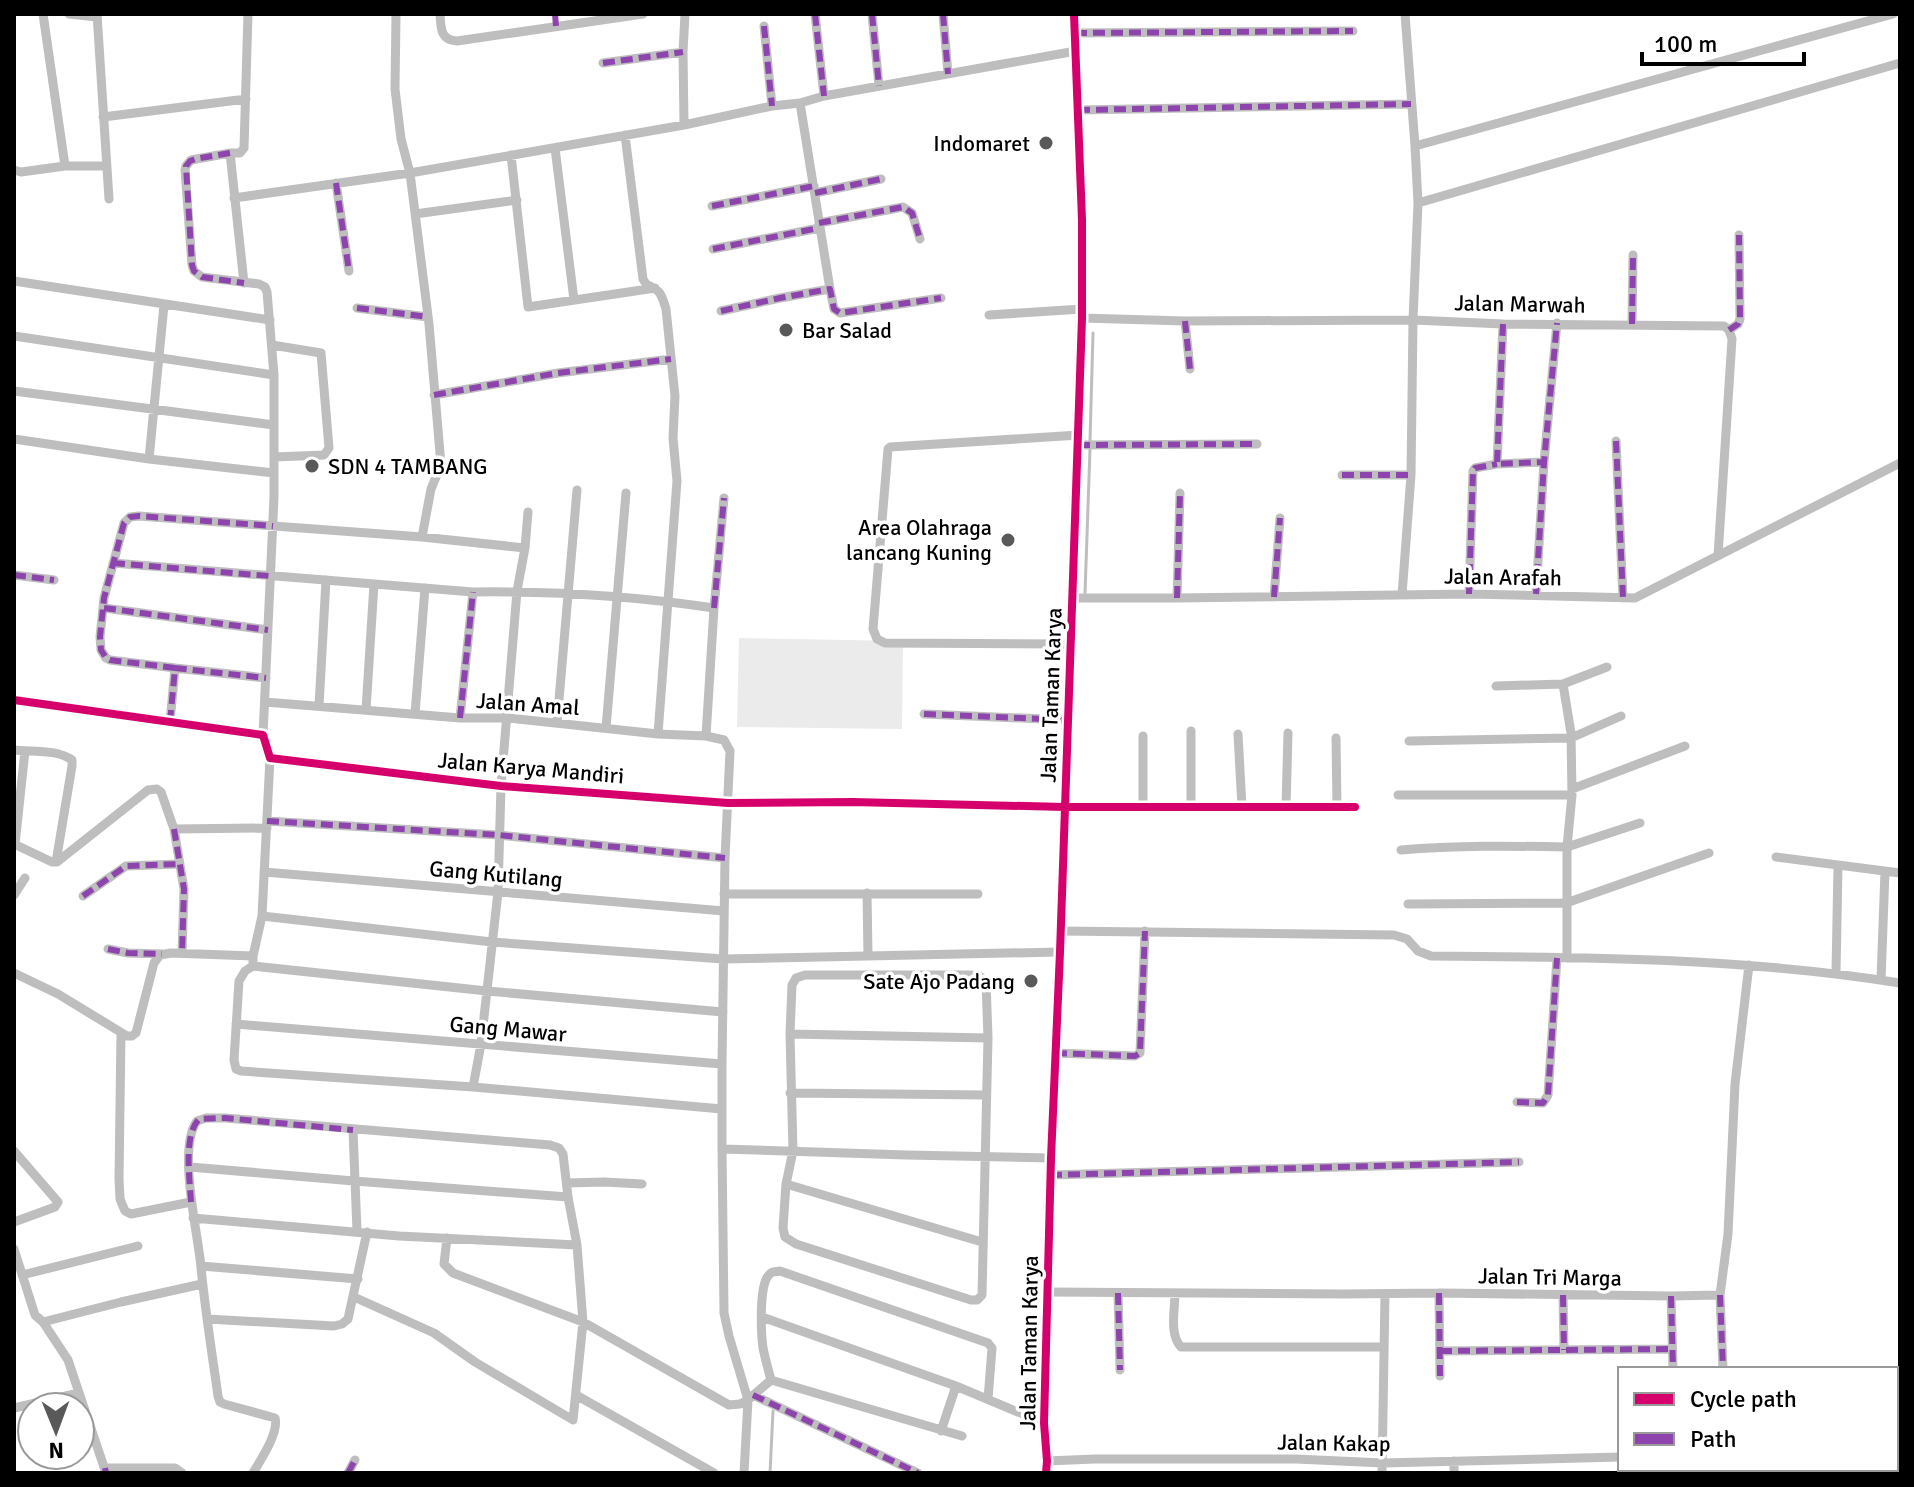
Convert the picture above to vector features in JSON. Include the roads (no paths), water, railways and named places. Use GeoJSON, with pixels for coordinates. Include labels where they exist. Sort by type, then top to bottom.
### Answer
{"type":"FeatureCollection","features":[{"type":"Feature","properties":{"kind":"street"},"geometry":{"type":"LineString","coordinates":[[43,14],[65,166]]}},
{"type":"Feature","properties":{"kind":"street"},"geometry":{"type":"LineString","coordinates":[[69,14],[97,16],[109,199]]}},
{"type":"Feature","properties":{"kind":"street"},"geometry":{"type":"LineString","coordinates":[[248,14],[244,148],[240,153],[195,159],[186,166],[194,271],[202,277],[265,287],[274,375],[273,526],[263,735],[270,758],[262,916],[253,961],[240,977],[236,1069],[717,1108]]}},
{"type":"Feature","properties":{"kind":"street"},"geometry":{"type":"LineString","coordinates":[[396,14],[395,89],[401,139],[410,173],[428,317],[441,465],[431,489],[422,537]]}},
{"type":"Feature","properties":{"kind":"street"},"geometry":{"type":"LineString","coordinates":[[440,14],[444,36],[451,41],[643,14]]}},
{"type":"Feature","properties":{"kind":"street"},"geometry":{"type":"LineString","coordinates":[[555,14],[556,26]]}},
{"type":"Feature","properties":{"kind":"street"},"geometry":{"type":"LineString","coordinates":[[684,125],[685,14]]}},
{"type":"Feature","properties":{"kind":"street"},"geometry":{"type":"LineString","coordinates":[[815,14],[824,96]]}},
{"type":"Feature","properties":{"kind":"street"},"geometry":{"type":"LineString","coordinates":[[872,14],[879,86]]}},
{"type":"Feature","properties":{"kind":"street"},"geometry":{"type":"LineString","coordinates":[[943,14],[948,74]]}},
{"type":"Feature","properties":{"kind":"street","name":"Jalan Taman Karya"},"geometry":{"type":"LineString","coordinates":[[1046,1467],[1044,1423],[1050,1175],[1082,313],[1082,220],[1074,14]]}},
{"type":"Feature","properties":{"kind":"street"},"geometry":{"type":"LineString","coordinates":[[1402,595],[1411,475],[1418,203],[1405,14]]}},
{"type":"Feature","properties":{"kind":"street"},"geometry":{"type":"LineString","coordinates":[[1415,146],[1893,14]]}},
{"type":"Feature","properties":{"kind":"street"},"geometry":{"type":"LineString","coordinates":[[764,26],[772,106]]}},
{"type":"Feature","properties":{"kind":"street"},"geometry":{"type":"LineString","coordinates":[[1075,33],[1353,31]]}},
{"type":"Feature","properties":{"kind":"street"},"geometry":{"type":"LineString","coordinates":[[234,198],[555,148],[1076,51]]}},
{"type":"Feature","properties":{"kind":"street"},"geometry":{"type":"LineString","coordinates":[[603,63],[683,52]]}},
{"type":"Feature","properties":{"kind":"street"},"geometry":{"type":"LineString","coordinates":[[1418,203],[1900,63]]}},
{"type":"Feature","properties":{"kind":"street"},"geometry":{"type":"LineString","coordinates":[[103,117],[246,99]]}},
{"type":"Feature","properties":{"kind":"street"},"geometry":{"type":"LineString","coordinates":[[800,103],[836,312],[941,298]]}},
{"type":"Feature","properties":{"kind":"street"},"geometry":{"type":"LineString","coordinates":[[1078,110],[1411,104]]}},
{"type":"Feature","properties":{"kind":"street"},"geometry":{"type":"LineString","coordinates":[[625,135],[643,279],[646,284],[656,287],[666,309],[675,396],[673,438],[677,481],[658,734]]}},
{"type":"Feature","properties":{"kind":"street"},"geometry":{"type":"LineString","coordinates":[[555,148],[574,300]]}},
{"type":"Feature","properties":{"kind":"street"},"geometry":{"type":"LineString","coordinates":[[230,153],[244,283]]}},
{"type":"Feature","properties":{"kind":"street"},"geometry":{"type":"LineString","coordinates":[[511,155],[528,307],[656,287]]}},
{"type":"Feature","properties":{"kind":"street"},"geometry":{"type":"LineString","coordinates":[[14,170],[107,166]]}},
{"type":"Feature","properties":{"kind":"street"},"geometry":{"type":"LineString","coordinates":[[712,206],[881,179]]}},
{"type":"Feature","properties":{"kind":"street"},"geometry":{"type":"LineString","coordinates":[[336,183],[349,271]]}},
{"type":"Feature","properties":{"kind":"street"},"geometry":{"type":"LineString","coordinates":[[415,214],[517,200]]}},
{"type":"Feature","properties":{"kind":"street"},"geometry":{"type":"LineString","coordinates":[[713,249],[904,207],[912,213],[920,239]]}},
{"type":"Feature","properties":{"kind":"street"},"geometry":{"type":"LineString","coordinates":[[1718,556],[1732,339],[1729,330],[1740,319],[1739,235]]}},
{"type":"Feature","properties":{"kind":"street"},"geometry":{"type":"LineString","coordinates":[[1632,324],[1633,255]]}},
{"type":"Feature","properties":{"kind":"street"},"geometry":{"type":"LineString","coordinates":[[14,281],[270,320]]}},
{"type":"Feature","properties":{"kind":"street"},"geometry":{"type":"LineString","coordinates":[[721,311],[830,289]]}},
{"type":"Feature","properties":{"kind":"street"},"geometry":{"type":"LineString","coordinates":[[149,459],[164,305]]}},
{"type":"Feature","properties":{"kind":"street"},"geometry":{"type":"LineString","coordinates":[[357,308],[428,317]]}},
{"type":"Feature","properties":{"kind":"street","name":"Jalan Marwah"},"geometry":{"type":"LineString","coordinates":[[989,315],[1082,313],[1185,321],[1413,320],[1503,324],[1717,325],[1729,330]]}},
{"type":"Feature","properties":{"kind":"street"},"geometry":{"type":"LineString","coordinates":[[1185,321],[1190,369]]}},
{"type":"Feature","properties":{"kind":"street"},"geometry":{"type":"LineString","coordinates":[[1536,594],[1557,323]]}},
{"type":"Feature","properties":{"kind":"street"},"geometry":{"type":"LineString","coordinates":[[1497,464],[1503,324]]}},
{"type":"Feature","properties":{"kind":"street"},"geometry":{"type":"LineString","coordinates":[[14,336],[274,375]]}},
{"type":"Feature","properties":{"kind":"street"},"geometry":{"type":"LineString","coordinates":[[272,345],[321,353],[329,448],[324,455],[274,457]]}},
{"type":"Feature","properties":{"kind":"street"},"geometry":{"type":"LineString","coordinates":[[434,395],[558,373],[671,359]]}},
{"type":"Feature","properties":{"kind":"street"},"geometry":{"type":"LineString","coordinates":[[14,391],[274,425]]}},
{"type":"Feature","properties":{"kind":"street"},"geometry":{"type":"LineString","coordinates":[[14,439],[274,473]]}},
{"type":"Feature","properties":{"kind":"street"},"geometry":{"type":"LineString","coordinates":[[1071,644],[885,643],[877,639],[873,629],[888,449],[1079,440],[1257,444]]}},
{"type":"Feature","properties":{"kind":"street"},"geometry":{"type":"LineString","coordinates":[[1616,441],[1623,598]]}},
{"type":"Feature","properties":{"kind":"street"},"geometry":{"type":"LineString","coordinates":[[1469,594],[1473,471],[1497,464],[1544,462]]}},
{"type":"Feature","properties":{"kind":"street","name":"Jalan Arafah"},"geometry":{"type":"LineString","coordinates":[[1073,598],[1469,594],[1639,597],[1900,463]]}},
{"type":"Feature","properties":{"kind":"street"},"geometry":{"type":"LineString","coordinates":[[1342,475],[1411,475]]}},
{"type":"Feature","properties":{"kind":"street"},"geometry":{"type":"LineString","coordinates":[[557,723],[577,490]]}},
{"type":"Feature","properties":{"kind":"street"},"geometry":{"type":"LineString","coordinates":[[606,728],[626,493]]}},
{"type":"Feature","properties":{"kind":"street"},"geometry":{"type":"LineString","coordinates":[[1177,598],[1180,493]]}},
{"type":"Feature","properties":{"kind":"street"},"geometry":{"type":"LineString","coordinates":[[724,498],[706,736],[722,738],[729,747],[722,1064],[717,1108],[722,1149],[724,1313],[751,1397],[744,1473]]}},
{"type":"Feature","properties":{"kind":"street"},"geometry":{"type":"LineString","coordinates":[[473,1087],[481,1044],[498,892],[501,786],[517,591],[528,512]]}},
{"type":"Feature","properties":{"kind":"street"},"geometry":{"type":"LineString","coordinates":[[266,678],[106,658],[100,643],[104,598],[124,523],[134,516],[422,537],[525,548]]}},
{"type":"Feature","properties":{"kind":"street"},"geometry":{"type":"LineString","coordinates":[[1274,597],[1280,518]]}},
{"type":"Feature","properties":{"kind":"street"},"geometry":{"type":"LineString","coordinates":[[113,563],[473,592],[616,596],[714,608]]}},
{"type":"Feature","properties":{"kind":"street"},"geometry":{"type":"LineString","coordinates":[[14,575],[54,580]]}},
{"type":"Feature","properties":{"kind":"street"},"geometry":{"type":"LineString","coordinates":[[319,706],[326,580]]}},
{"type":"Feature","properties":{"kind":"street"},"geometry":{"type":"LineString","coordinates":[[366,710],[374,584]]}},
{"type":"Feature","properties":{"kind":"street"},"geometry":{"type":"LineString","coordinates":[[415,714],[425,588]]}},
{"type":"Feature","properties":{"kind":"street"},"geometry":{"type":"LineString","coordinates":[[460,718],[473,592]]}},
{"type":"Feature","properties":{"kind":"street"},"geometry":{"type":"LineString","coordinates":[[104,608],[268,630]]}},
{"type":"Feature","properties":{"kind":"street"},"geometry":{"type":"LineString","coordinates":[[1496,686],[1563,684],[1607,667]]}},
{"type":"Feature","properties":{"kind":"street"},"geometry":{"type":"LineString","coordinates":[[170,722],[175,668]]}},
{"type":"Feature","properties":{"kind":"street"},"geometry":{"type":"LineString","coordinates":[[1517,1102],[1543,1103],[1548,1095],[1562,958],[1572,792],[1571,738],[1563,684]]}},
{"type":"Feature","properties":{"kind":"street"},"geometry":{"type":"LineString","coordinates":[[14,700],[263,735]]}},
{"type":"Feature","properties":{"kind":"street","name":"Jalan Amal"},"geometry":{"type":"LineString","coordinates":[[265,702],[460,718],[508,718],[706,736]]}},
{"type":"Feature","properties":{"kind":"street"},"geometry":{"type":"LineString","coordinates":[[924,714],[1068,720]]}},
{"type":"Feature","properties":{"kind":"street"},"geometry":{"type":"LineString","coordinates":[[1409,741],[1571,738],[1621,716]]}},
{"type":"Feature","properties":{"kind":"street"},"geometry":{"type":"LineString","coordinates":[[1191,731],[1191,807]]}},
{"type":"Feature","properties":{"kind":"street"},"geometry":{"type":"LineString","coordinates":[[1286,807],[1288,733]]}},
{"type":"Feature","properties":{"kind":"street"},"geometry":{"type":"LineString","coordinates":[[1238,734],[1242,807]]}},
{"type":"Feature","properties":{"kind":"street"},"geometry":{"type":"LineString","coordinates":[[1143,736],[1143,807]]}},
{"type":"Feature","properties":{"kind":"street"},"geometry":{"type":"LineString","coordinates":[[1336,738],[1337,807]]}},
{"type":"Feature","properties":{"kind":"street"},"geometry":{"type":"LineString","coordinates":[[1398,795],[1572,792],[1685,746]]}},
{"type":"Feature","properties":{"kind":"street"},"geometry":{"type":"LineString","coordinates":[[19,751],[60,754],[72,760],[56,862],[14,844],[19,751]]}},
{"type":"Feature","properties":{"kind":"street","name":"Jalan Karya Mandiri"},"geometry":{"type":"LineString","coordinates":[[270,758],[501,786],[728,803],[1355,807]]}},
{"type":"Feature","properties":{"kind":"street"},"geometry":{"type":"LineString","coordinates":[[56,862],[148,790],[157,789],[161,792],[174,829],[184,889],[182,953]]}},
{"type":"Feature","properties":{"kind":"street"},"geometry":{"type":"LineString","coordinates":[[1401,850],[1537,845],[1567,847],[1640,823]]}},
{"type":"Feature","properties":{"kind":"street"},"geometry":{"type":"LineString","coordinates":[[174,829],[267,824],[498,835],[725,858]]}},
{"type":"Feature","properties":{"kind":"street"},"geometry":{"type":"LineString","coordinates":[[1408,904],[1566,903],[1709,853]]}},
{"type":"Feature","properties":{"kind":"street"},"geometry":{"type":"LineString","coordinates":[[1776,857],[1900,873]]}},
{"type":"Feature","properties":{"kind":"street"},"geometry":{"type":"LineString","coordinates":[[83,896],[126,866],[180,864]]}},
{"type":"Feature","properties":{"kind":"street"},"geometry":{"type":"LineString","coordinates":[[1836,973],[1838,865]]}},
{"type":"Feature","properties":{"kind":"street"},"geometry":{"type":"LineString","coordinates":[[1881,980],[1885,871]]}},
{"type":"Feature","properties":{"kind":"street","name":"Gang Kutilang"},"geometry":{"type":"LineString","coordinates":[[264,872],[724,911]]}},
{"type":"Feature","properties":{"kind":"street"},"geometry":{"type":"LineString","coordinates":[[14,895],[25,878]]}},
{"type":"Feature","properties":{"kind":"street"},"geometry":{"type":"LineString","coordinates":[[867,893],[868,956]]}},
{"type":"Feature","properties":{"kind":"street"},"geometry":{"type":"LineString","coordinates":[[724,894],[978,894]]}},
{"type":"Feature","properties":{"kind":"street"},"geometry":{"type":"LineString","coordinates":[[262,916],[492,942],[723,959],[1060,952]]}},
{"type":"Feature","properties":{"kind":"street"},"geometry":{"type":"LineString","coordinates":[[1061,931],[1394,935],[1407,939],[1418,951],[1431,956],[1749,965],[1900,983]]}},
{"type":"Feature","properties":{"kind":"street"},"geometry":{"type":"LineString","coordinates":[[1055,1053],[1135,1056],[1140,1053],[1145,931]]}},
{"type":"Feature","properties":{"kind":"street"},"geometry":{"type":"LineString","coordinates":[[108,949],[128,953],[182,953],[487,991],[723,1012]]}},
{"type":"Feature","properties":{"kind":"street"},"geometry":{"type":"LineString","coordinates":[[14,973],[58,994],[121,1033],[132,1036],[136,1033],[154,963],[162,954]]}},
{"type":"Feature","properties":{"kind":"street"},"geometry":{"type":"LineString","coordinates":[[1723,1367],[1720,1295],[1728,1234],[1735,1084],[1749,965]]}},
{"type":"Feature","properties":{"kind":"street"},"geometry":{"type":"LineString","coordinates":[[802,975],[970,975],[979,976],[986,982],[988,1038],[982,1295],[979,1299],[973,1301],[791,1242],[785,1237],[786,1184],[793,1151],[790,1034],[793,981],[802,975]]}},
{"type":"Feature","properties":{"kind":"street","name":"Gang Mawar"},"geometry":{"type":"LineString","coordinates":[[236,1024],[722,1064]]}},
{"type":"Feature","properties":{"kind":"street"},"geometry":{"type":"LineString","coordinates":[[121,1033],[120,1199],[125,1211],[131,1214],[191,1202]]}},
{"type":"Feature","properties":{"kind":"street"},"geometry":{"type":"LineString","coordinates":[[790,1034],[988,1038]]}},
{"type":"Feature","properties":{"kind":"street"},"geometry":{"type":"LineString","coordinates":[[790,1093],[986,1095]]}},
{"type":"Feature","properties":{"kind":"street"},"geometry":{"type":"LineString","coordinates":[[253,1473],[277,1424],[275,1418],[220,1402],[191,1202],[191,1131],[199,1119],[225,1118],[559,1148],[563,1154],[577,1245],[583,1322],[573,1420],[475,1362],[434,1333],[354,1297]]}},
{"type":"Feature","properties":{"kind":"street"},"geometry":{"type":"LineString","coordinates":[[207,1319],[334,1326],[348,1319],[358,1279],[362,1232],[354,1181],[353,1130]]}},
{"type":"Feature","properties":{"kind":"street"},"geometry":{"type":"LineString","coordinates":[[722,1149],[1051,1158]]}},
{"type":"Feature","properties":{"kind":"street"},"geometry":{"type":"LineString","coordinates":[[14,1151],[58,1202],[55,1207],[14,1222]]}},
{"type":"Feature","properties":{"kind":"street"},"geometry":{"type":"LineString","coordinates":[[1050,1175],[1519,1162]]}},
{"type":"Feature","properties":{"kind":"street"},"geometry":{"type":"LineString","coordinates":[[190,1167],[568,1197]]}},
{"type":"Feature","properties":{"kind":"street"},"geometry":{"type":"LineString","coordinates":[[567,1183],[642,1184]]}},
{"type":"Feature","properties":{"kind":"street"},"geometry":{"type":"LineString","coordinates":[[786,1184],[982,1242]]}},
{"type":"Feature","properties":{"kind":"street"},"geometry":{"type":"LineString","coordinates":[[193,1218],[577,1245]]}},
{"type":"Feature","properties":{"kind":"street"},"geometry":{"type":"LineString","coordinates":[[447,1238],[444,1264],[453,1273],[583,1322],[729,1405],[734,1406],[751,1397],[771,1380]]}},
{"type":"Feature","properties":{"kind":"street"},"geometry":{"type":"LineString","coordinates":[[22,1275],[138,1246]]}},
{"type":"Feature","properties":{"kind":"street"},"geometry":{"type":"LineString","coordinates":[[14,1249],[35,1315],[68,1360],[78,1391]]}},
{"type":"Feature","properties":{"kind":"street"},"geometry":{"type":"LineString","coordinates":[[201,1266],[358,1279]]}},
{"type":"Feature","properties":{"kind":"street"},"geometry":{"type":"LineString","coordinates":[[771,1380],[763,1347],[764,1284],[770,1274],[780,1271],[986,1342],[992,1348],[988,1399]]}},
{"type":"Feature","properties":{"kind":"street"},"geometry":{"type":"LineString","coordinates":[[43,1322],[202,1284]]}},
{"type":"Feature","properties":{"kind":"street","name":"Jalan Tri Marga"},"geometry":{"type":"LineString","coordinates":[[1048,1292],[1720,1295]]}},
{"type":"Feature","properties":{"kind":"street"},"geometry":{"type":"LineString","coordinates":[[1118,1293],[1120,1370]]}},
{"type":"Feature","properties":{"kind":"street"},"geometry":{"type":"LineString","coordinates":[[1175,1293],[1174,1333],[1176,1343],[1181,1347],[1383,1347]]}},
{"type":"Feature","properties":{"kind":"street"},"geometry":{"type":"LineString","coordinates":[[1439,1293],[1440,1376]]}},
{"type":"Feature","properties":{"kind":"street"},"geometry":{"type":"LineString","coordinates":[[1382,1468],[1385,1294]]}},
{"type":"Feature","properties":{"kind":"street"},"geometry":{"type":"LineString","coordinates":[[1563,1295],[1564,1350]]}},
{"type":"Feature","properties":{"kind":"street"},"geometry":{"type":"LineString","coordinates":[[1671,1296],[1673,1367]]}},
{"type":"Feature","properties":{"kind":"street"},"geometry":{"type":"LineString","coordinates":[[762,1317],[956,1386],[1044,1423]]}},
{"type":"Feature","properties":{"kind":"street"},"geometry":{"type":"LineString","coordinates":[[1440,1351],[1672,1349]]}},
{"type":"Feature","properties":{"kind":"street"},"geometry":{"type":"LineString","coordinates":[[771,1380],[962,1436]]}},
{"type":"Feature","properties":{"kind":"street"},"geometry":{"type":"LineString","coordinates":[[941,1431],[956,1386]]}},
{"type":"Feature","properties":{"kind":"street"},"geometry":{"type":"LineString","coordinates":[[576,1395],[714,1473]]}},
{"type":"Feature","properties":{"kind":"street"},"geometry":{"type":"LineString","coordinates":[[751,1397],[918,1473]]}},
{"type":"Feature","properties":{"kind":"street"},"geometry":{"type":"LineString","coordinates":[[96,1444],[105,1471],[175,1468],[182,1473]]}},
{"type":"Feature","properties":{"kind":"street","name":"Jalan Kakap"},"geometry":{"type":"LineString","coordinates":[[1046,1467],[1095,1459],[1196,1464],[1296,1459],[1382,1468],[1454,1461],[1618,1457]]}},
{"type":"Feature","properties":{"kind":"street"},"geometry":{"type":"LineString","coordinates":[[1295,1473],[1296,1459]]}},
{"type":"Feature","properties":{"kind":"street"},"geometry":{"type":"LineString","coordinates":[[348,1473],[355,1460]]}},
{"type":"Feature","properties":{"kind":"street"},"geometry":{"type":"LineString","coordinates":[[1137,1473],[1138,1460]]}},
{"type":"Feature","properties":{"kind":"street"},"geometry":{"type":"LineString","coordinates":[[1249,1473],[1251,1460]]}},
{"type":"Feature","properties":{"kind":"street"},"geometry":{"type":"LineString","coordinates":[[1454,1461],[1454,1473]]}},
{"type":"Feature","properties":{"kind":"waterway"},"geometry":{"type":"LineString","coordinates":[[1090,441],[1093,333]]}},
{"type":"Feature","properties":{"kind":"waterway"},"geometry":{"type":"LineString","coordinates":[[1085,593],[1090,449]]}},
{"type":"Feature","properties":{"kind":"waterway"},"geometry":{"type":"LineString","coordinates":[[770,1473],[773,1411]]}},
{"type":"Feature","properties":{"kind":"place","name":"Indomaret"},"geometry":{"type":"Point","coordinates":[1046,143]}},
{"type":"Feature","properties":{"kind":"place","name":"Bar Salad"},"geometry":{"type":"Point","coordinates":[786,330]}},
{"type":"Feature","properties":{"kind":"place","name":"SDN 4 TAMBANG"},"geometry":{"type":"Point","coordinates":[312,466]}},
{"type":"Feature","properties":{"kind":"place","name":"Area Olahraga lancang Kuning"},"geometry":{"type":"Point","coordinates":[1008,540]}},
{"type":"Feature","properties":{"kind":"place","name":"Sate Ajo Padang"},"geometry":{"type":"Point","coordinates":[1031,981]}}]}
